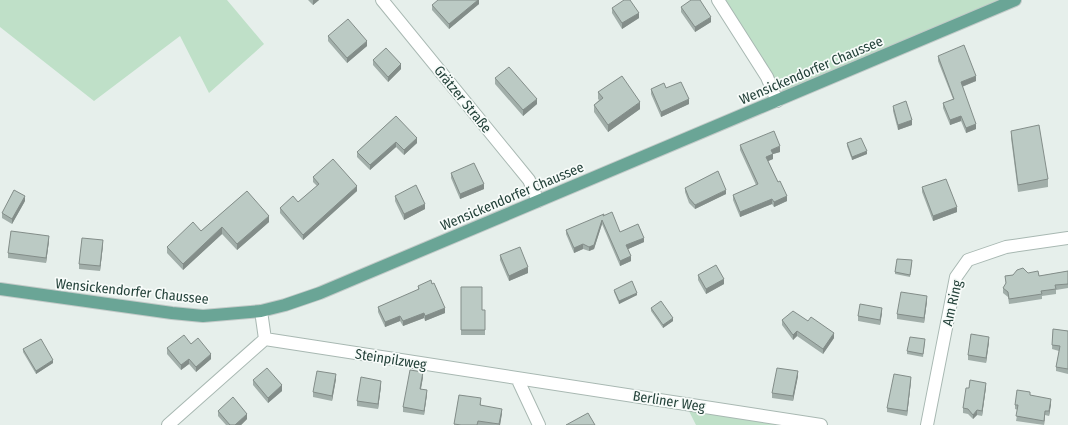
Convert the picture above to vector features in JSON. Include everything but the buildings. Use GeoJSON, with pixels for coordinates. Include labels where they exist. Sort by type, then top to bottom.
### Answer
{"type":"FeatureCollection","features":[{"type":"Feature","properties":{"kind":"main road","name":"Wensickendorfer Chaussee"},"geometry":{"type":"LineString","coordinates":[[0,289],[203,316],[261,311],[285,305],[320,293],[1016,0]]}},
{"type":"Feature","properties":{"kind":"street","name":"Grätzer Straße"},"geometry":{"type":"LineString","coordinates":[[382,0],[529,180],[538,201]]}},
{"type":"Feature","properties":{"kind":"street"},"geometry":{"type":"LineString","coordinates":[[718,0],[767,77],[777,101]]}},
{"type":"Feature","properties":{"kind":"street","name":"Am Ring"},"geometry":{"type":"LineString","coordinates":[[927,425],[956,278],[968,260],[1006,247],[1068,238]]}},
{"type":"Feature","properties":{"kind":"street"},"geometry":{"type":"LineString","coordinates":[[168,425],[265,339],[261,311]]}},
{"type":"Feature","properties":{"kind":"street","name":"Steinpilzweg"},"geometry":{"type":"LineString","coordinates":[[265,339],[517,378]]}},
{"type":"Feature","properties":{"kind":"street"},"geometry":{"type":"LineString","coordinates":[[517,378],[539,425]]}},
{"type":"Feature","properties":{"kind":"street","name":"Berliner Weg"},"geometry":{"type":"LineString","coordinates":[[517,378],[820,425]]}},
{"type":"Feature","properties":{"kind":"green space"},"geometry":{"type":"Polygon","coordinates":[[[0,0],[227,0],[264,44],[209,93],[180,36],[94,101],[0,27],[0,0]]]}},
{"type":"Feature","properties":{"kind":"green space"},"geometry":{"type":"Polygon","coordinates":[[[723,0],[1005,0],[784,93],[723,0]]]}},
{"type":"Feature","properties":{"kind":"green space"},"geometry":{"type":"Polygon","coordinates":[[[688,409],[783,425],[696,425],[688,409]]]}}]}
